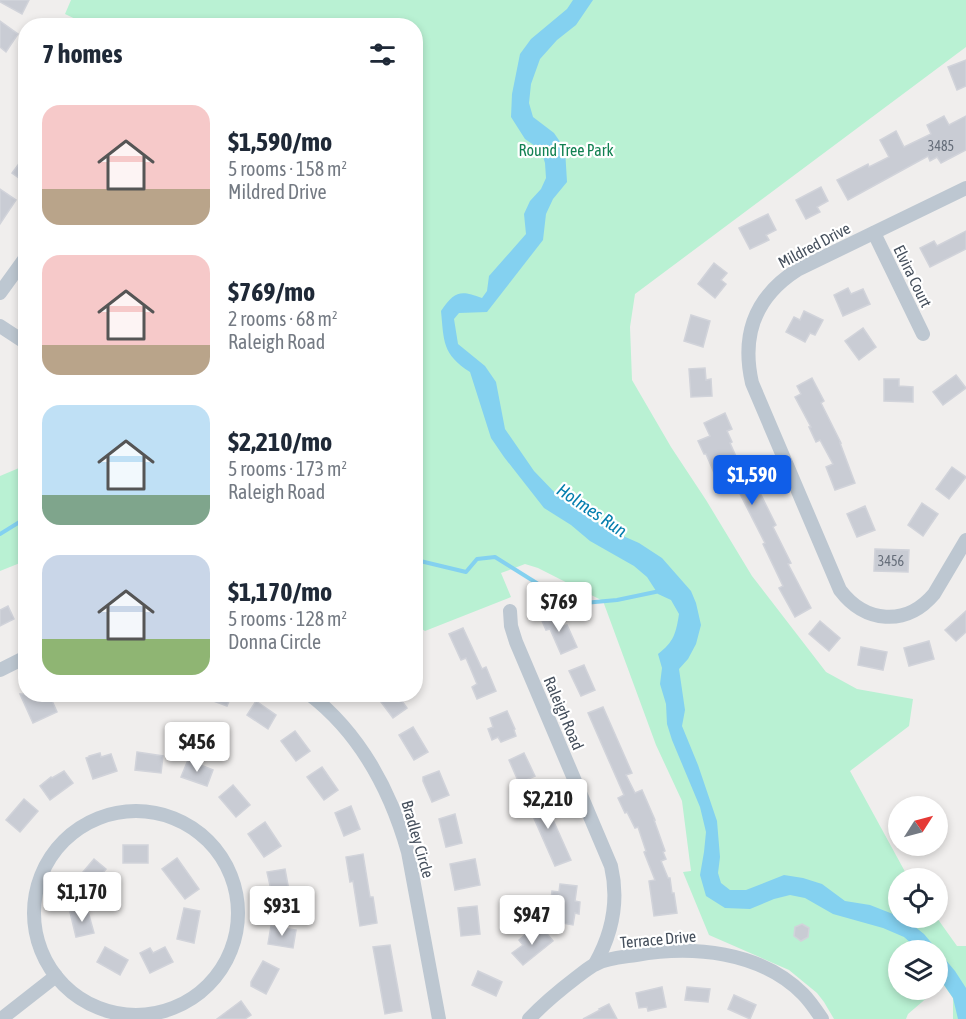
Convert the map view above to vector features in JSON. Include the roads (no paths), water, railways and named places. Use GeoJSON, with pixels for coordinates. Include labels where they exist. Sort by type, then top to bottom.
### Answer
{"type":"FeatureCollection","features":[{"type":"Feature","properties":{"kind":"street","name":"Mildred Drive"},"geometry":{"type":"LineString","coordinates":[[966,188],[787,276],[769,294],[755,316],[750,333],[748,359],[752,383],[840,590],[848,600],[863,611],[875,616],[903,615],[916,610],[934,594],[966,540]]}},
{"type":"Feature","properties":{"kind":"street","name":"Elvira Court"},"geometry":{"type":"LineString","coordinates":[[874,233],[923,334]]}},
{"type":"Feature","properties":{"kind":"street"},"geometry":{"type":"LineString","coordinates":[[0,293],[18,268]]}},
{"type":"Feature","properties":{"kind":"street"},"geometry":{"type":"LineString","coordinates":[[0,326],[18,338]]}},
{"type":"Feature","properties":{"kind":"street","name":"Raleigh Road"},"geometry":{"type":"LineString","coordinates":[[510,611],[511,626],[516,642],[610,861],[614,879],[613,917],[608,937],[595,964]]}},
{"type":"Feature","properties":{"kind":"street"},"geometry":{"type":"LineString","coordinates":[[0,670],[18,661]]}},
{"type":"Feature","properties":{"kind":"street","name":"Bradley Circle"},"geometry":{"type":"LineString","coordinates":[[318,702],[349,734],[369,759],[389,797],[401,827],[408,850],[439,1019]]}},
{"type":"Feature","properties":{"kind":"street"},"geometry":{"type":"LineString","coordinates":[[124,811],[143,811],[162,814],[182,821],[210,842],[221,855],[230,872],[237,898],[239,914],[237,933],[223,968],[198,995],[182,1005],[148,1015],[113,1013],[82,1000],[67,989],[56,976],[45,960],[35,930],[36,894],[48,861],[73,832],[106,815],[124,811]]}},
{"type":"Feature","properties":{"kind":"street","name":"Terrace Drive"},"geometry":{"type":"LineString","coordinates":[[529,1019],[554,995],[595,964],[644,953],[675,950],[723,954],[769,969],[802,993],[822,1019]]}},
{"type":"Feature","properties":{"kind":"street"},"geometry":{"type":"LineString","coordinates":[[1,1019],[56,976]]}},
{"type":"Feature","properties":{"kind":"water"},"geometry":{"type":"Polygon","coordinates":[[[573,0],[593,0],[576,25],[557,40],[540,59],[531,84],[529,103],[533,117],[554,133],[565,149],[567,182],[553,199],[546,214],[543,240],[487,312],[459,313],[454,319],[458,344],[485,366],[496,382],[505,429],[534,471],[559,497],[597,522],[639,543],[662,558],[691,591],[701,625],[696,644],[688,659],[679,669],[685,710],[682,726],[717,821],[720,857],[718,873],[721,883],[730,890],[746,890],[784,875],[803,878],[822,884],[845,901],[870,905],[888,912],[888,928],[916,928],[929,940],[907,940],[883,928],[833,914],[805,898],[790,895],[750,909],[725,908],[706,896],[700,875],[706,832],[700,807],[667,724],[666,704],[660,684],[662,668],[658,654],[673,637],[679,614],[671,600],[658,594],[647,577],[634,566],[590,541],[571,525],[544,508],[491,438],[470,372],[454,359],[446,346],[441,311],[450,299],[458,294],[463,293],[482,298],[487,291],[489,276],[526,234],[524,214],[546,178],[545,163],[541,150],[525,139],[511,117],[512,94],[520,54],[531,39],[567,9],[573,0]]]}},
{"type":"Feature","properties":{"kind":"water"},"geometry":{"type":"Polygon","coordinates":[[[948,963],[966,988],[966,1019],[958,1019],[953,998],[948,991],[948,963]]]}},
{"type":"Feature","properties":{"kind":"waterway"},"geometry":{"type":"LineString","coordinates":[[0,534],[18,523]]}},
{"type":"Feature","properties":{"kind":"waterway"},"geometry":{"type":"LineString","coordinates":[[423,562],[466,572],[477,559],[495,557],[567,602],[617,600],[660,591]]}},
{"type":"Feature","properties":{"kind":"park label","name":"Round Tree Park"},"geometry":{"type":"Point","coordinates":[566,150]}},
{"type":"Feature","properties":{"kind":"water label","name":"Holmes Run"},"geometry":{"type":"Point","coordinates":[592,510]}}]}
